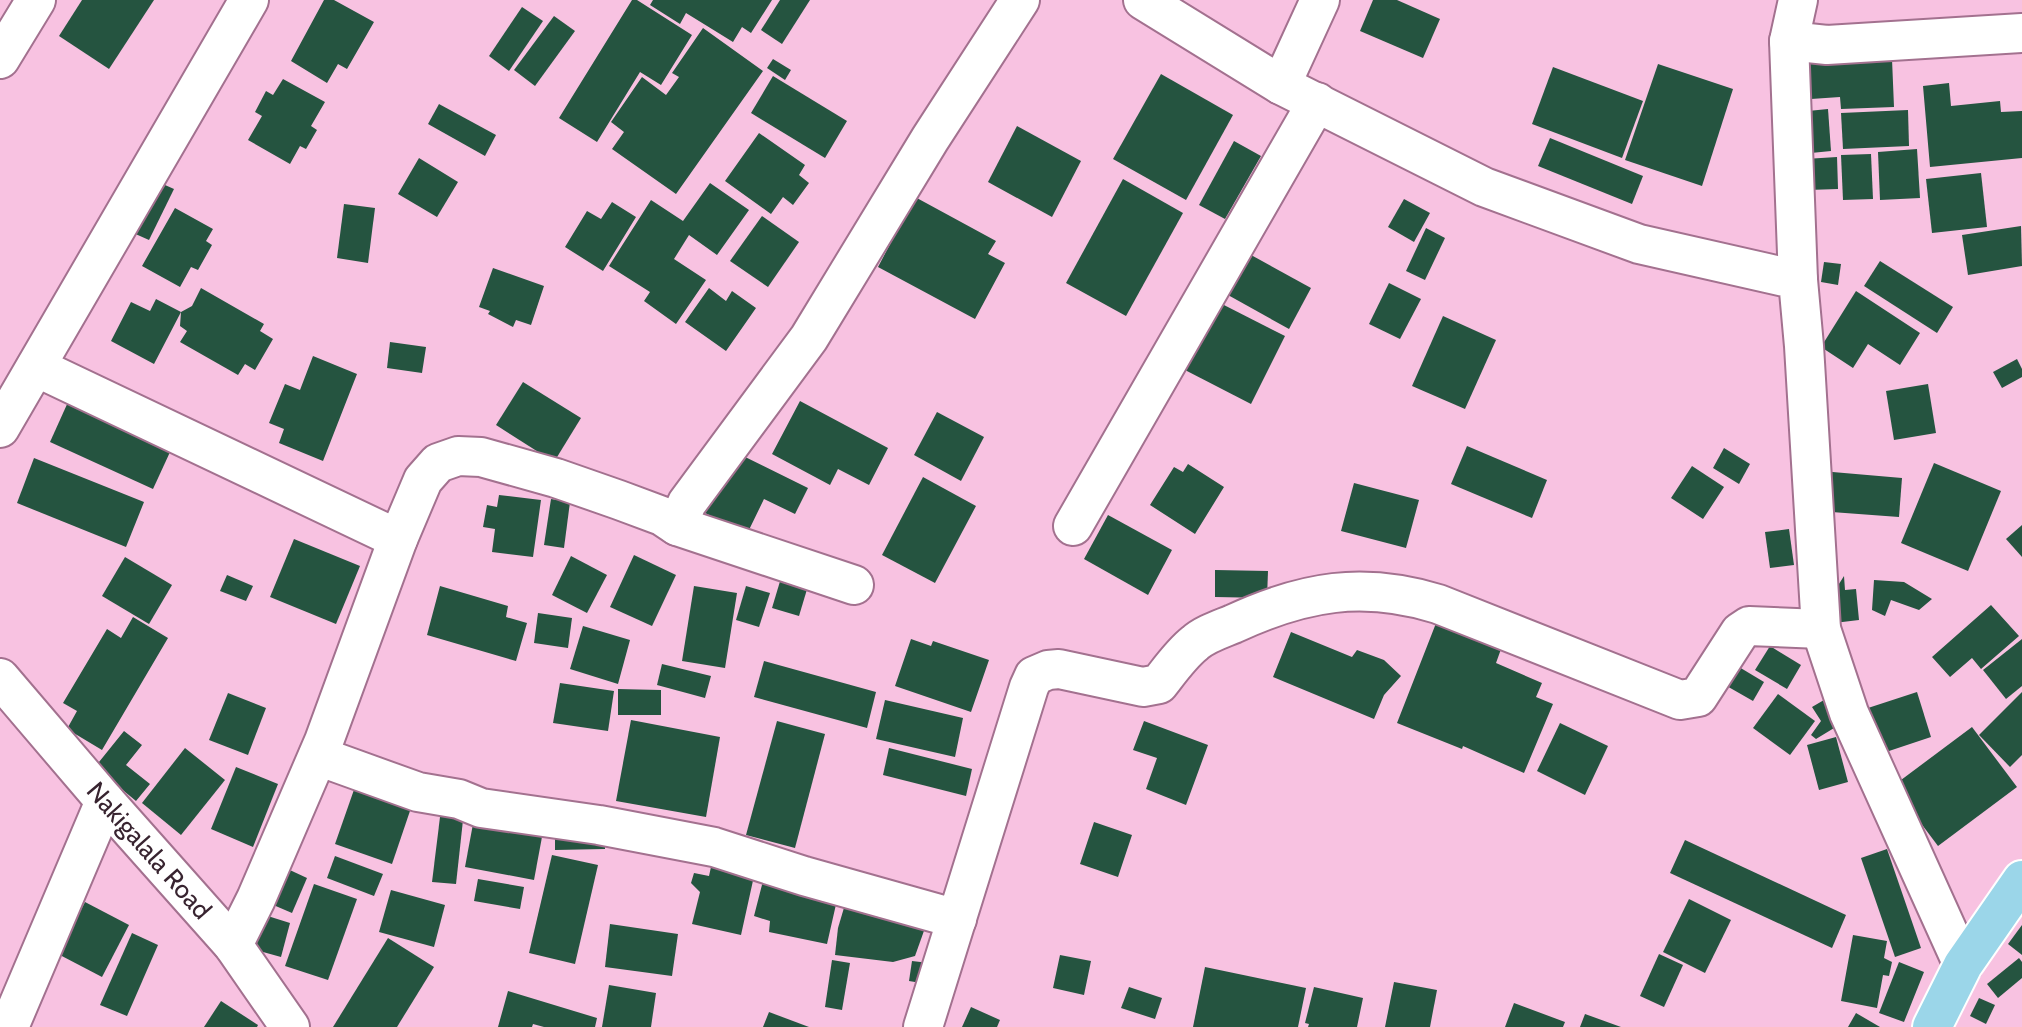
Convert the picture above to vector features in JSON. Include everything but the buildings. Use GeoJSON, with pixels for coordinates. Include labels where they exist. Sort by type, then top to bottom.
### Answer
{"type":"FeatureCollection","features":[{"type":"Feature","properties":{"kind":"main road"},"geometry":{"type":"LineString","coordinates":[[1931,1027],[1963,965],[2022,880]]}},
{"type":"Feature","properties":{"kind":"street"},"geometry":{"type":"LineString","coordinates":[[0,59],[36,0]]}},
{"type":"Feature","properties":{"kind":"street"},"geometry":{"type":"LineString","coordinates":[[0,428],[249,0]]}},
{"type":"Feature","properties":{"kind":"street"},"geometry":{"type":"LineString","coordinates":[[677,526],[687,503],[809,338],[930,139],[1020,0]]}},
{"type":"Feature","properties":{"kind":"street"},"geometry":{"type":"LineString","coordinates":[[1143,0],[1281,85],[1484,187],[1639,244],[1798,280]]}},
{"type":"Feature","properties":{"kind":"street"},"geometry":{"type":"LineString","coordinates":[[1281,85],[1320,0]]}},
{"type":"Feature","properties":{"kind":"street"},"geometry":{"type":"LineString","coordinates":[[1798,0],[1789,41],[1798,280],[1821,629],[1849,712],[1963,965]]}},
{"type":"Feature","properties":{"kind":"street"},"geometry":{"type":"LineString","coordinates":[[1789,41],[1827,45],[2022,33]]}},
{"type":"Feature","properties":{"kind":"street"},"geometry":{"type":"LineString","coordinates":[[1073,527],[1317,102]]}},
{"type":"Feature","properties":{"kind":"street"},"geometry":{"type":"LineString","coordinates":[[36,367],[398,539]]}},
{"type":"Feature","properties":{"kind":"street"},"geometry":{"type":"LineString","coordinates":[[233,945],[256,899],[318,756],[398,539],[423,480],[438,463],[458,456],[481,457],[556,478],[651,512],[677,526],[854,585]]}},
{"type":"Feature","properties":{"kind":"street"},"geometry":{"type":"LineString","coordinates":[[923,1027],[1034,676],[1059,668],[1143,687],[1159,684],[1197,641],[1257,612],[1299,599],[1356,590],[1405,594],[1438,604],[1680,700],[1698,697],[1740,632],[1749,626],[1821,629]]}},
{"type":"Feature","properties":{"kind":"street","name":"Nakigalala Road"},"geometry":{"type":"LineString","coordinates":[[2,675],[105,801],[233,945],[290,1027]]}},
{"type":"Feature","properties":{"kind":"street"},"geometry":{"type":"LineString","coordinates":[[318,756],[418,792],[459,799],[481,808],[599,825],[714,848],[957,919]]}},
{"type":"Feature","properties":{"kind":"street"},"geometry":{"type":"LineString","coordinates":[[9,1027],[105,801]]}}]}
